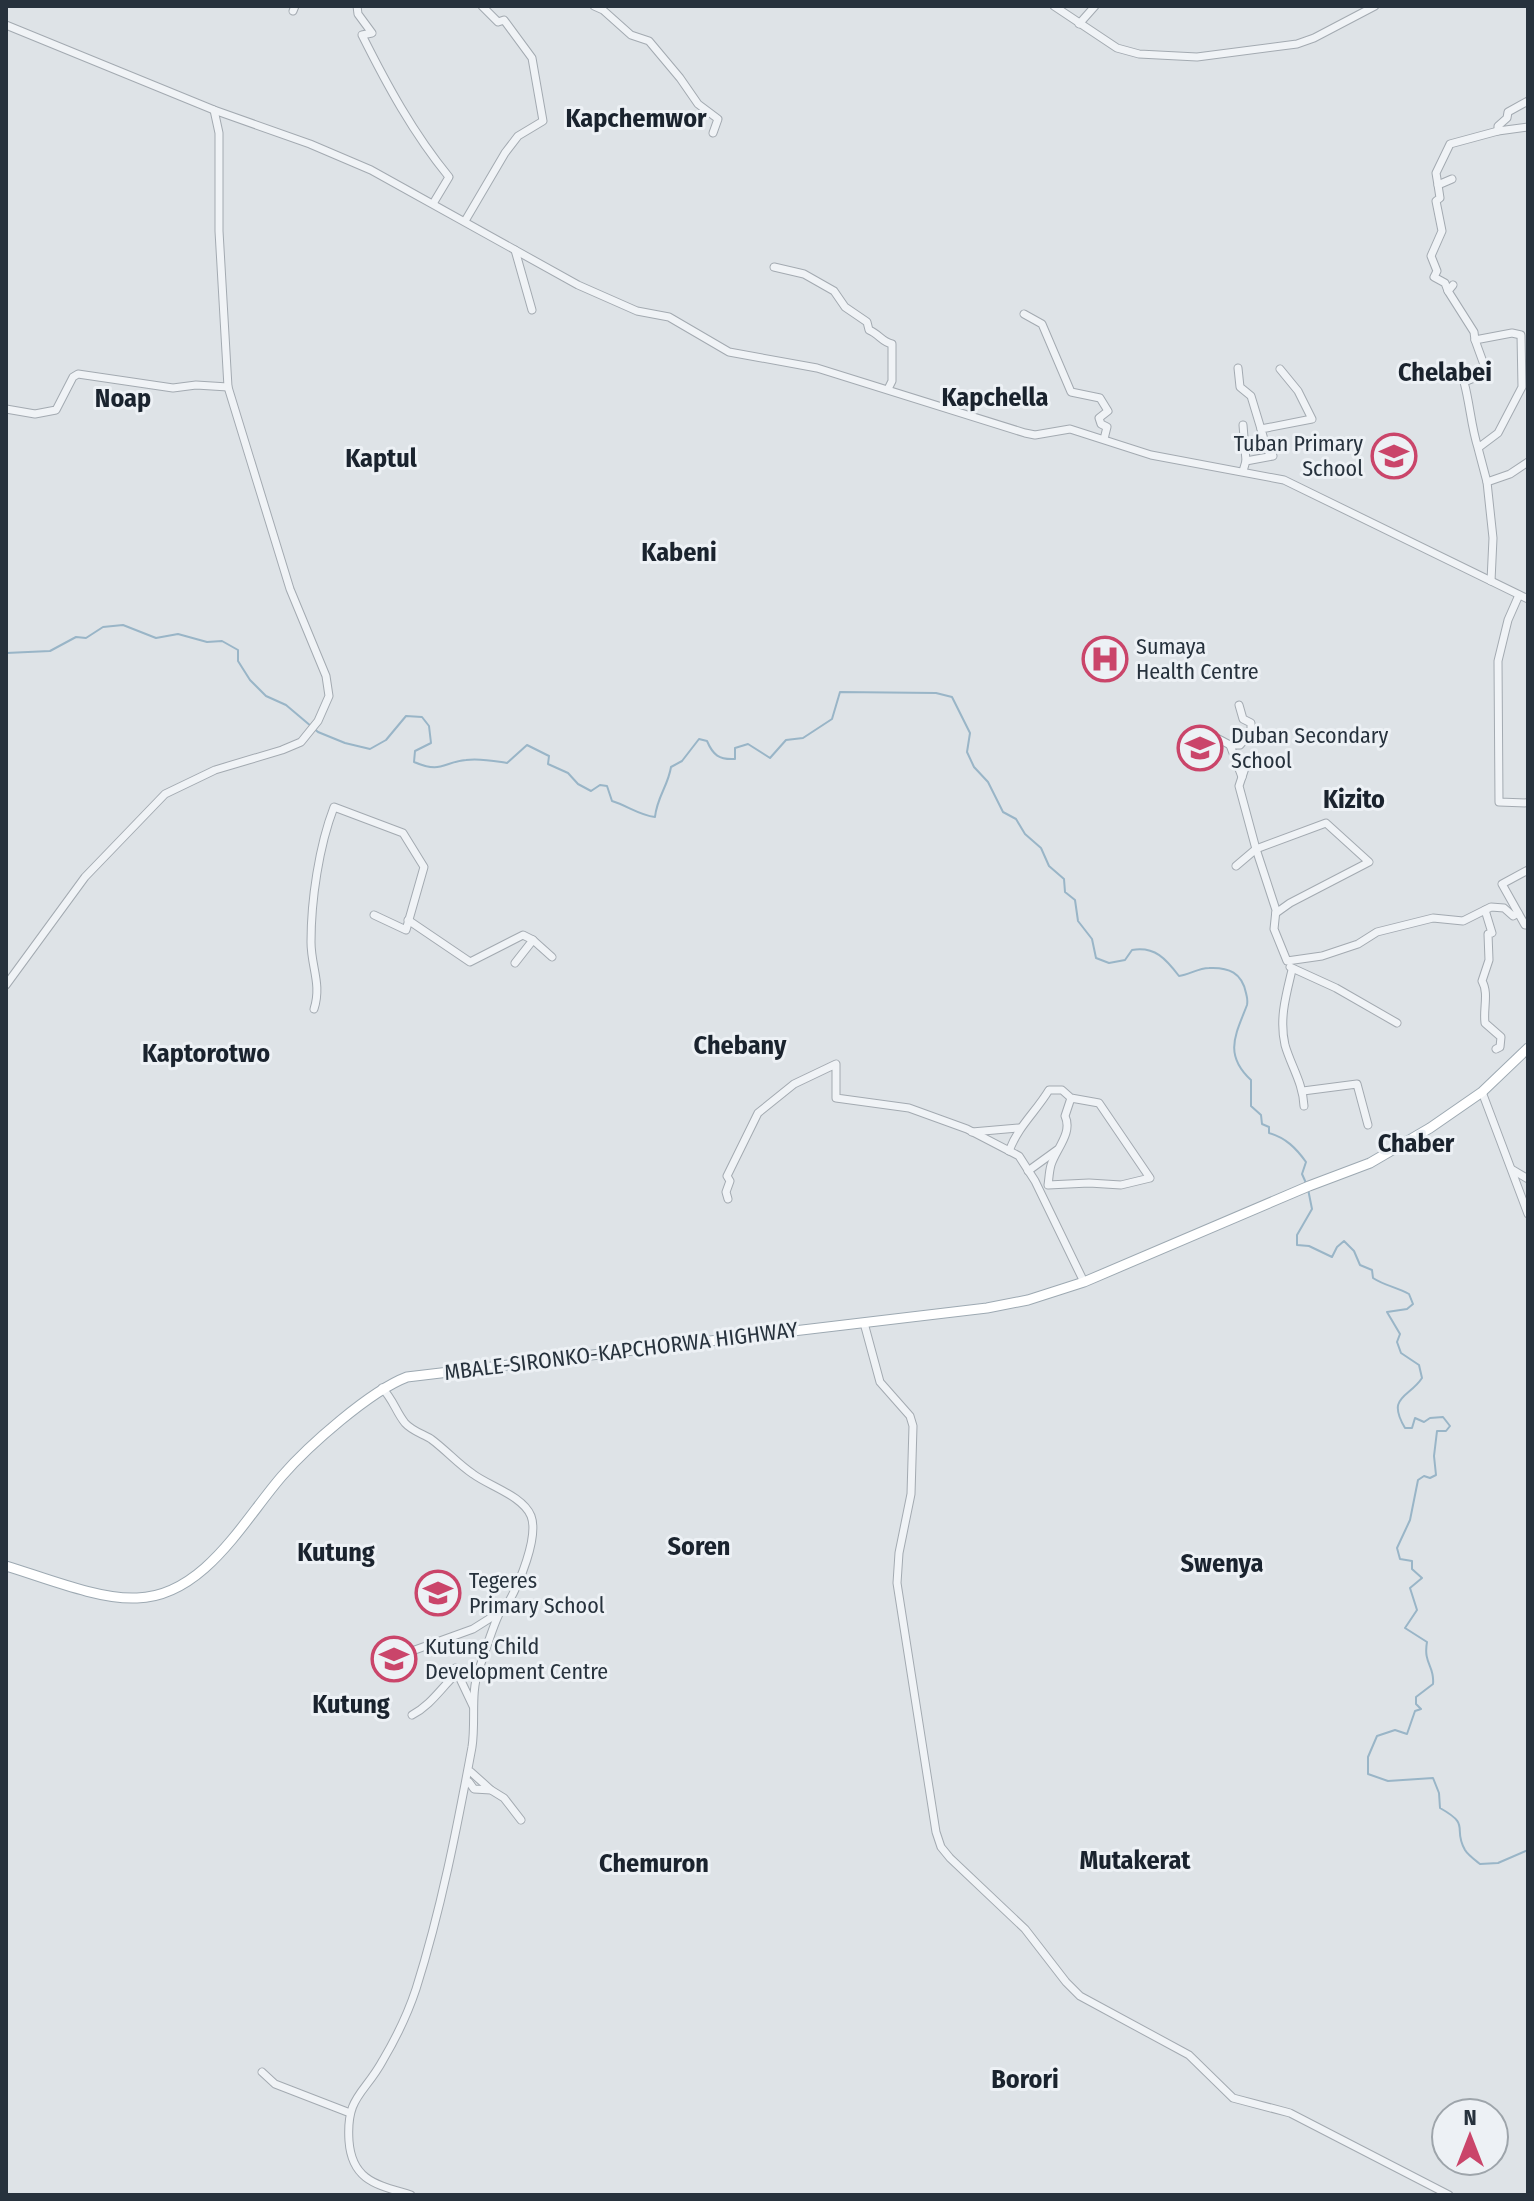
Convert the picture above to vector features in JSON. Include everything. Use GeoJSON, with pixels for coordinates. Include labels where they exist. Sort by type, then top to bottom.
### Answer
{"type":"FeatureCollection","features":[{"type":"Feature","properties":{"kind":"main road","name":"MBALE-SIRONKO-KAPCHORWA HIGHWAY"},"geometry":{"type":"LineString","coordinates":[[6,1566],[120,1598],[155,1596],[182,1585],[204,1569],[299,1458],[382,1388],[407,1377],[987,1308],[1028,1300],[1084,1282],[1306,1187],[1370,1163],[1482,1092],[1528,1048]]}},
{"type":"Feature","properties":{"kind":"street"},"geometry":{"type":"LineString","coordinates":[[357,6],[358,14],[372,33],[362,35],[388,86],[419,140],[449,177],[434,202]]}},
{"type":"Feature","properties":{"kind":"street"},"geometry":{"type":"LineString","coordinates":[[465,221],[518,136],[543,121],[532,58],[504,20],[498,22],[482,6]]}},
{"type":"Feature","properties":{"kind":"street"},"geometry":{"type":"LineString","coordinates":[[594,6],[603,10],[631,35],[649,41],[698,104],[718,119],[713,133]]}},
{"type":"Feature","properties":{"kind":"street"},"geometry":{"type":"LineString","coordinates":[[1054,6],[1117,48],[1197,57],[1297,44],[1375,6]]}},
{"type":"Feature","properties":{"kind":"street"},"geometry":{"type":"LineString","coordinates":[[1079,24],[1095,6]]}},
{"type":"Feature","properties":{"kind":"street"},"geometry":{"type":"LineString","coordinates":[[6,25],[214,110],[350,161],[434,202],[578,285],[637,311],[669,317],[729,352],[817,368],[1025,433],[1035,435],[1070,429],[1151,455],[1263,474],[1297,485],[1398,538],[1528,599]]}},
{"type":"Feature","properties":{"kind":"street"},"geometry":{"type":"LineString","coordinates":[[1498,131],[1508,112],[1528,101]]}},
{"type":"Feature","properties":{"kind":"street"},"geometry":{"type":"LineString","coordinates":[[6,985],[85,877],[165,794],[215,770],[282,750],[306,738],[329,696],[326,676],[290,589],[228,387],[219,231],[219,133],[214,110]]}},
{"type":"Feature","properties":{"kind":"street"},"geometry":{"type":"LineString","coordinates":[[1491,581],[1493,538],[1487,482],[1471,424],[1464,382],[1487,373],[1474,332],[1450,288],[1434,277],[1437,271],[1431,256],[1442,231],[1436,201],[1440,198],[1436,173],[1450,144],[1498,131],[1528,127]]}},
{"type":"Feature","properties":{"kind":"street"},"geometry":{"type":"LineString","coordinates":[[1438,185],[1452,179]]}},
{"type":"Feature","properties":{"kind":"street"},"geometry":{"type":"LineString","coordinates":[[515,250],[532,310]]}},
{"type":"Feature","properties":{"kind":"street"},"geometry":{"type":"LineString","coordinates":[[774,267],[804,274],[834,291],[845,307],[867,322],[869,330],[883,342],[892,344],[892,381],[888,389]]}},
{"type":"Feature","properties":{"kind":"street"},"geometry":{"type":"LineString","coordinates":[[1024,314],[1042,324],[1071,392],[1100,398],[1108,411],[1099,418],[1101,424],[1107,427],[1104,439]]}},
{"type":"Feature","properties":{"kind":"street"},"geometry":{"type":"LineString","coordinates":[[1475,340],[1512,333],[1521,335],[1522,387],[1498,433],[1478,448]]}},
{"type":"Feature","properties":{"kind":"street"},"geometry":{"type":"LineString","coordinates":[[1238,368],[1240,387],[1251,396],[1267,450],[1273,456],[1246,461]]}},
{"type":"Feature","properties":{"kind":"street"},"geometry":{"type":"LineString","coordinates":[[1261,429],[1312,419],[1298,391],[1280,369]]}},
{"type":"Feature","properties":{"kind":"street"},"geometry":{"type":"LineString","coordinates":[[6,409],[35,414],[56,410],[73,377],[78,374],[173,388],[196,385],[228,387]]}},
{"type":"Feature","properties":{"kind":"street"},"geometry":{"type":"LineString","coordinates":[[1516,395],[1528,398]]}},
{"type":"Feature","properties":{"kind":"street"},"geometry":{"type":"LineString","coordinates":[[1243,425],[1246,461],[1243,471]]}},
{"type":"Feature","properties":{"kind":"street"},"geometry":{"type":"LineString","coordinates":[[1487,482],[1510,474],[1528,462]]}},
{"type":"Feature","properties":{"kind":"street"},"geometry":{"type":"LineString","coordinates":[[1519,595],[1508,620],[1498,661],[1499,802],[1528,803]]}},
{"type":"Feature","properties":{"kind":"street"},"geometry":{"type":"LineString","coordinates":[[1213,736],[1230,745],[1240,745],[1251,732],[1251,723],[1243,719],[1239,705]]}},
{"type":"Feature","properties":{"kind":"street"},"geometry":{"type":"LineString","coordinates":[[1230,745],[1242,777]]}},
{"type":"Feature","properties":{"kind":"street"},"geometry":{"type":"LineString","coordinates":[[1248,759],[1239,786],[1276,913],[1274,929],[1292,970],[1336,988],[1397,1023]]}},
{"type":"Feature","properties":{"kind":"street"},"geometry":{"type":"LineString","coordinates":[[314,1009],[319,993],[311,944],[321,848],[334,807],[403,833],[424,867],[406,930],[374,915]]}},
{"type":"Feature","properties":{"kind":"street"},"geometry":{"type":"LineString","coordinates":[[1236,866],[1256,849],[1326,823],[1369,862],[1276,913]]}},
{"type":"Feature","properties":{"kind":"street"},"geometry":{"type":"LineString","coordinates":[[1528,870],[1502,884],[1525,925],[1528,925]]}},
{"type":"Feature","properties":{"kind":"street"},"geometry":{"type":"LineString","coordinates":[[1287,961],[1322,956],[1358,944],[1377,932],[1433,918],[1463,921],[1491,907],[1504,908],[1513,916],[1518,913]]}},
{"type":"Feature","properties":{"kind":"street"},"geometry":{"type":"LineString","coordinates":[[1485,910],[1492,933],[1488,934],[1489,960],[1482,981],[1486,988],[1483,1011],[1485,1023],[1501,1037],[1500,1047],[1496,1049]]}},
{"type":"Feature","properties":{"kind":"street"},"geometry":{"type":"LineString","coordinates":[[408,920],[470,962],[523,935],[552,957]]}},
{"type":"Feature","properties":{"kind":"street"},"geometry":{"type":"LineString","coordinates":[[515,963],[533,940]]}},
{"type":"Feature","properties":{"kind":"street"},"geometry":{"type":"LineString","coordinates":[[1292,970],[1282,1014],[1285,1044],[1303,1091],[1304,1106]]}},
{"type":"Feature","properties":{"kind":"street"},"geometry":{"type":"LineString","coordinates":[[728,1199],[726,1192],[730,1181],[727,1176],[758,1113],[794,1084],[836,1064],[836,1098],[909,1108],[972,1132],[1019,1156],[1084,1282]]}},
{"type":"Feature","properties":{"kind":"street"},"geometry":{"type":"LineString","coordinates":[[1303,1091],[1357,1084],[1368,1125]]}},
{"type":"Feature","properties":{"kind":"street"},"geometry":{"type":"LineString","coordinates":[[1009,1151],[1019,1128],[1036,1111],[1049,1090],[1062,1090],[1071,1098],[1099,1103],[1150,1178],[1121,1185],[1048,1185],[1057,1150]]}},
{"type":"Feature","properties":{"kind":"street"},"geometry":{"type":"LineString","coordinates":[[1482,1092],[1528,1214]]}},
{"type":"Feature","properties":{"kind":"street"},"geometry":{"type":"LineString","coordinates":[[1028,1171],[1057,1150],[1064,1141],[1068,1122],[1065,1116],[1071,1098]]}},
{"type":"Feature","properties":{"kind":"street"},"geometry":{"type":"LineString","coordinates":[[972,1132],[1019,1128]]}},
{"type":"Feature","properties":{"kind":"street"},"geometry":{"type":"LineString","coordinates":[[1513,1170],[1528,1179]]}},
{"type":"Feature","properties":{"kind":"street"},"geometry":{"type":"LineString","coordinates":[[864,1323],[880,1382],[910,1416],[913,1426],[911,1494],[898,1560],[897,1583],[936,1832],[941,1847],[1025,1929],[1080,1996],[1189,2055],[1233,2098],[1290,2113],[1449,2195]]}},
{"type":"Feature","properties":{"kind":"street"},"geometry":{"type":"LineString","coordinates":[[382,1388],[393,1399],[408,1426],[430,1439],[474,1475],[521,1503],[531,1515],[533,1533],[529,1552],[509,1602],[500,1612],[473,1629],[412,1651]]}},
{"type":"Feature","properties":{"kind":"street"},"geometry":{"type":"LineString","coordinates":[[411,2195],[371,2183],[358,2169],[349,2144],[350,2113],[358,2092],[367,2085],[383,2061],[415,1991],[442,1894],[458,1819],[472,1744],[479,1669],[500,1612]]}},
{"type":"Feature","properties":{"kind":"street"},"geometry":{"type":"LineString","coordinates":[[412,1715],[429,1706],[434,1695],[456,1670],[475,1709],[471,1772],[458,1819]]}},
{"type":"Feature","properties":{"kind":"street"},"geometry":{"type":"LineString","coordinates":[[471,1772],[504,1798],[521,1820]]}},
{"type":"Feature","properties":{"kind":"street"},"geometry":{"type":"LineString","coordinates":[[469,1782],[474,1789],[482,1792],[491,1790]]}},
{"type":"Feature","properties":{"kind":"street"},"geometry":{"type":"LineString","coordinates":[[262,2072],[275,2084],[350,2113]]}},
{"type":"Feature","properties":{"kind":"waterway"},"geometry":{"type":"LineString","coordinates":[[6,653],[50,651],[76,637],[86,638],[103,627],[123,625],[156,638],[178,634],[207,642],[222,641],[238,650],[238,661],[250,680],[266,696],[286,705],[318,732],[345,743],[370,749],[386,740],[406,716],[422,717],[429,726],[431,743],[415,751],[414,762],[431,767],[471,759],[507,763],[527,745],[549,756],[548,764],[568,773],[578,784],[591,791],[600,785],[607,786],[612,801],[655,817],[671,767],[682,761],[699,739],[707,741],[714,753],[725,759],[735,759],[735,748],[748,744],[770,758],[786,740],[803,738],[832,719],[840,692],[936,693],[952,697],[970,733],[967,752],[974,767],[988,782],[1003,812],[1016,819],[1025,834],[1041,848],[1049,866],[1064,879],[1065,892],[1075,900],[1078,921],[1092,939],[1096,958],[1109,963],[1125,960],[1132,950],[1140,949],[1154,952],[1179,976],[1216,968],[1238,976],[1247,1003],[1234,1044],[1237,1061],[1251,1080],[1251,1106],[1261,1115],[1262,1124],[1269,1127],[1269,1133],[1290,1144],[1306,1162],[1302,1174],[1306,1183]]}},
{"type":"Feature","properties":{"kind":"waterway"},"geometry":{"type":"LineString","coordinates":[[1308,1189],[1312,1209],[1297,1235],[1297,1245],[1309,1246],[1332,1257],[1344,1241],[1354,1251],[1360,1265],[1372,1270],[1373,1278],[1409,1294],[1413,1304],[1407,1309],[1387,1312],[1400,1334],[1397,1342],[1401,1353],[1419,1365],[1422,1378],[1399,1403],[1398,1410],[1405,1428],[1412,1428],[1415,1418],[1424,1422],[1443,1417],[1450,1426],[1446,1431],[1437,1431],[1434,1456],[1436,1475],[1418,1480],[1410,1520],[1397,1548],[1400,1559],[1412,1561],[1412,1569],[1422,1578],[1410,1588],[1417,1610],[1405,1628],[1427,1642],[1433,1684],[1416,1697],[1416,1704],[1421,1709],[1415,1711],[1407,1734],[1395,1730],[1377,1736],[1368,1757],[1368,1774],[1388,1781],[1433,1778],[1439,1793],[1440,1808],[1459,1823],[1465,1850],[1480,1864],[1498,1863],[1528,1850]]}},
{"type":"Feature","properties":{"kind":"place","name":"Tuban Primary School"},"geometry":{"type":"Point","coordinates":[1394,456]}},
{"type":"Feature","properties":{"kind":"place","name":"Sumaya Health Centre"},"geometry":{"type":"Point","coordinates":[1105,659]}},
{"type":"Feature","properties":{"kind":"place","name":"Duban Secondary School"},"geometry":{"type":"Point","coordinates":[1200,748]}},
{"type":"Feature","properties":{"kind":"place","name":"Tegeres Primary School"},"geometry":{"type":"Point","coordinates":[438,1593]}},
{"type":"Feature","properties":{"kind":"place","name":"Kutung Child Development Centre"},"geometry":{"type":"Point","coordinates":[394,1659]}},
{"type":"Feature","properties":{"kind":"district","name":"Kapchemwor"},"geometry":{"type":"Point","coordinates":[636,118]}},
{"type":"Feature","properties":{"kind":"district","name":"Chelabei"},"geometry":{"type":"Point","coordinates":[1445,372]}},
{"type":"Feature","properties":{"kind":"district","name":"Kapchella"},"geometry":{"type":"Point","coordinates":[995,397]}},
{"type":"Feature","properties":{"kind":"district","name":"Noap"},"geometry":{"type":"Point","coordinates":[123,398]}},
{"type":"Feature","properties":{"kind":"district","name":"Kaptul"},"geometry":{"type":"Point","coordinates":[381,458]}},
{"type":"Feature","properties":{"kind":"district","name":"Kabeni"},"geometry":{"type":"Point","coordinates":[679,552]}},
{"type":"Feature","properties":{"kind":"district","name":"Kizito"},"geometry":{"type":"Point","coordinates":[1354,799]}},
{"type":"Feature","properties":{"kind":"district","name":"Chebany"},"geometry":{"type":"Point","coordinates":[740,1045]}},
{"type":"Feature","properties":{"kind":"district","name":"Kaptorotwo"},"geometry":{"type":"Point","coordinates":[206,1053]}},
{"type":"Feature","properties":{"kind":"district","name":"Chaber"},"geometry":{"type":"Point","coordinates":[1416,1143]}},
{"type":"Feature","properties":{"kind":"district","name":"Soren"},"geometry":{"type":"Point","coordinates":[699,1546]}},
{"type":"Feature","properties":{"kind":"district","name":"Kutung"},"geometry":{"type":"Point","coordinates":[336,1552]}},
{"type":"Feature","properties":{"kind":"district","name":"Swenya"},"geometry":{"type":"Point","coordinates":[1222,1563]}},
{"type":"Feature","properties":{"kind":"district","name":"Kutung"},"geometry":{"type":"Point","coordinates":[351,1704]}},
{"type":"Feature","properties":{"kind":"district","name":"Mutakerat"},"geometry":{"type":"Point","coordinates":[1135,1860]}},
{"type":"Feature","properties":{"kind":"district","name":"Chemuron"},"geometry":{"type":"Point","coordinates":[654,1863]}},
{"type":"Feature","properties":{"kind":"district","name":"Borori"},"geometry":{"type":"Point","coordinates":[1025,2079]}}]}
